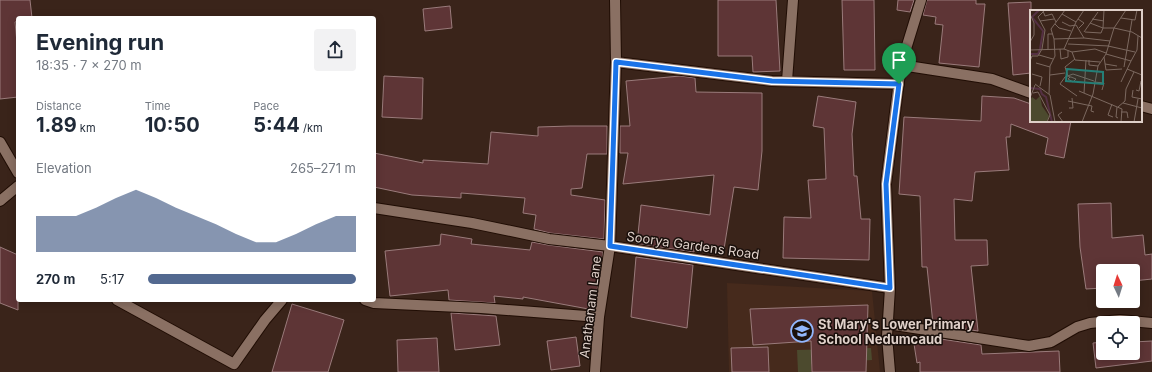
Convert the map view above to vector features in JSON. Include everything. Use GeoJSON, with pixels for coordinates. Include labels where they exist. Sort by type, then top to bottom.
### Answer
{"type":"FeatureCollection","features":[{"type":"Feature","properties":{"kind":"street","name":"Anathanam Lane"},"geometry":{"type":"LineString","coordinates":[[595,372],[599,317],[610,246],[616,62],[615,0]]}},
{"type":"Feature","properties":{"kind":"street"},"geometry":{"type":"LineString","coordinates":[[787,81],[793,0]]}},
{"type":"Feature","properties":{"kind":"street"},"geometry":{"type":"LineString","coordinates":[[890,372],[887,336],[890,288],[886,184],[901,65],[921,0]]}},
{"type":"Feature","properties":{"kind":"street"},"geometry":{"type":"LineString","coordinates":[[616,62],[772,81],[899,84]]}},
{"type":"Feature","properties":{"kind":"street"},"geometry":{"type":"LineString","coordinates":[[901,65],[992,79],[1030,93]]}},
{"type":"Feature","properties":{"kind":"street"},"geometry":{"type":"LineString","coordinates":[[1142,106],[1152,109]]}},
{"type":"Feature","properties":{"kind":"street"},"geometry":{"type":"LineString","coordinates":[[0,142],[16,170]]}},
{"type":"Feature","properties":{"kind":"street"},"geometry":{"type":"LineString","coordinates":[[0,201],[16,188]]}},
{"type":"Feature","properties":{"kind":"street","name":"Soorya Gardens Road"},"geometry":{"type":"LineString","coordinates":[[376,208],[472,223],[549,239],[610,246],[890,288]]}},
{"type":"Feature","properties":{"kind":"street"},"geometry":{"type":"LineString","coordinates":[[122,302],[234,364],[265,320],[280,302]]}},
{"type":"Feature","properties":{"kind":"street"},"geometry":{"type":"LineString","coordinates":[[371,302],[481,308],[599,317]]}},
{"type":"Feature","properties":{"kind":"street"},"geometry":{"type":"LineString","coordinates":[[888,324],[1029,346],[1051,342],[1077,327],[1090,323],[1120,320],[1152,323]]}},
{"type":"Feature","properties":{"kind":"shaded area","name":"St Mary's Lower Primary School Nedumcaud"},"geometry":{"type":"Polygon","coordinates":[[[727,283],[872,291],[880,372],[729,372],[727,283]]]}},
{"type":"Feature","properties":{"kind":"shaded area"},"geometry":{"type":"Polygon","coordinates":[[[871,348],[872,360],[811,364],[811,372],[798,372],[797,350],[871,348]]]}},
{"type":"Feature","properties":{"kind":"building"},"geometry":{"type":"Polygon","coordinates":[[[0,0],[30,0],[32,16],[16,16],[15,22],[16,97],[0,99],[0,0]]]}},
{"type":"Feature","properties":{"kind":"building"},"geometry":{"type":"Polygon","coordinates":[[[718,0],[776,0],[780,71],[753,72],[752,56],[718,56],[718,0]]]}},
{"type":"Feature","properties":{"kind":"building"},"geometry":{"type":"Polygon","coordinates":[[[842,0],[874,0],[875,70],[844,70],[842,0]]]}},
{"type":"Feature","properties":{"kind":"building"},"geometry":{"type":"Polygon","coordinates":[[[898,0],[914,0],[910,12],[897,10],[898,0]]]}},
{"type":"Feature","properties":{"kind":"building"},"geometry":{"type":"Polygon","coordinates":[[[927,0],[976,0],[976,4],[985,4],[979,67],[939,63],[943,25],[935,24],[936,17],[923,15],[927,0]]]}},
{"type":"Feature","properties":{"kind":"building"},"geometry":{"type":"Polygon","coordinates":[[[1031,2],[1030,73],[1013,75],[1008,3],[1031,2]]]}},
{"type":"Feature","properties":{"kind":"building"},"geometry":{"type":"Polygon","coordinates":[[[450,6],[452,28],[425,31],[423,9],[450,6]]]}},
{"type":"Feature","properties":{"kind":"building"},"geometry":{"type":"Polygon","coordinates":[[[384,76],[423,78],[422,119],[382,117],[384,76]]]}},
{"type":"Feature","properties":{"kind":"building"},"geometry":{"type":"Polygon","coordinates":[[[680,76],[695,78],[696,92],[762,93],[762,151],[758,190],[734,187],[724,249],[694,244],[694,252],[637,244],[641,205],[710,215],[714,175],[623,184],[628,153],[620,153],[620,126],[630,126],[626,81],[680,76]]]}},
{"type":"Feature","properties":{"kind":"building"},"geometry":{"type":"Polygon","coordinates":[[[818,96],[856,102],[852,134],[854,176],[857,176],[861,219],[870,219],[869,260],[783,258],[784,217],[811,218],[808,180],[826,179],[824,128],[813,126],[818,96]]]}},
{"type":"Feature","properties":{"kind":"building"},"geometry":{"type":"Polygon","coordinates":[[[982,96],[1014,98],[1030,104],[1030,122],[1071,122],[1064,158],[1045,154],[1048,138],[1011,124],[1010,137],[1006,137],[1009,170],[975,172],[972,201],[954,199],[955,240],[987,240],[988,265],[971,266],[978,331],[933,324],[927,267],[922,267],[920,196],[899,194],[904,117],[981,121],[982,96]]]}},
{"type":"Feature","properties":{"kind":"building"},"geometry":{"type":"Polygon","coordinates":[[[607,126],[607,154],[587,154],[582,188],[571,189],[571,195],[605,200],[604,239],[550,233],[534,229],[536,215],[523,213],[525,198],[461,193],[461,198],[412,195],[376,187],[376,153],[423,163],[423,160],[488,164],[491,132],[538,136],[538,127],[607,126]]]}},
{"type":"Feature","properties":{"kind":"building"},"geometry":{"type":"Polygon","coordinates":[[[1111,203],[1112,238],[1143,235],[1145,255],[1152,254],[1152,279],[1140,280],[1140,264],[1096,264],[1096,288],[1086,289],[1080,247],[1078,204],[1111,203]]]}},
{"type":"Feature","properties":{"kind":"building"},"geometry":{"type":"Polygon","coordinates":[[[441,234],[472,239],[471,244],[530,250],[532,242],[603,252],[594,310],[523,297],[523,299],[494,296],[495,303],[449,300],[448,290],[390,296],[385,251],[440,245],[441,234]]]}},
{"type":"Feature","properties":{"kind":"building"},"geometry":{"type":"Polygon","coordinates":[[[0,247],[16,254],[16,302],[18,302],[18,310],[0,303],[0,247]]]}},
{"type":"Feature","properties":{"kind":"building"},"geometry":{"type":"Polygon","coordinates":[[[636,257],[693,265],[687,328],[631,317],[636,257]]]}},
{"type":"Feature","properties":{"kind":"building"},"geometry":{"type":"Polygon","coordinates":[[[292,304],[344,320],[328,372],[272,372],[292,304]]]}},
{"type":"Feature","properties":{"kind":"building"},"geometry":{"type":"Polygon","coordinates":[[[868,305],[866,372],[812,372],[811,341],[753,345],[750,309],[868,305]]]}},
{"type":"Feature","properties":{"kind":"building"},"geometry":{"type":"Polygon","coordinates":[[[451,313],[496,316],[500,345],[455,350],[451,313]]]}},
{"type":"Feature","properties":{"kind":"building"},"geometry":{"type":"Polygon","coordinates":[[[576,337],[580,366],[551,370],[547,341],[576,337]]]}},
{"type":"Feature","properties":{"kind":"building"},"geometry":{"type":"Polygon","coordinates":[[[437,338],[439,372],[398,372],[397,340],[437,338]]]}},
{"type":"Feature","properties":{"kind":"building"},"geometry":{"type":"Polygon","coordinates":[[[934,338],[981,345],[982,354],[1059,351],[1060,372],[920,372],[920,362],[917,363],[914,344],[934,340],[934,338]]]}},
{"type":"Feature","properties":{"kind":"building"},"geometry":{"type":"Polygon","coordinates":[[[1152,341],[1152,361],[1096,368],[1093,343],[1096,343],[1096,360],[1140,360],[1140,342],[1152,341]]]}},
{"type":"Feature","properties":{"kind":"building"},"geometry":{"type":"Polygon","coordinates":[[[768,347],[769,372],[732,372],[731,348],[768,347]]]}},
{"type":"Feature","properties":{"kind":"place","name":"St Mary's Lower Primary School Nedumcaud"},"geometry":{"type":"Point","coordinates":[802,331]}},
{"type":"Feature","properties":{"kind":"route"},"geometry":{"type":"LineString","coordinates":[[616,62],[772,81],[899,84],[886,184],[890,288],[610,246],[616,62]]}}]}
